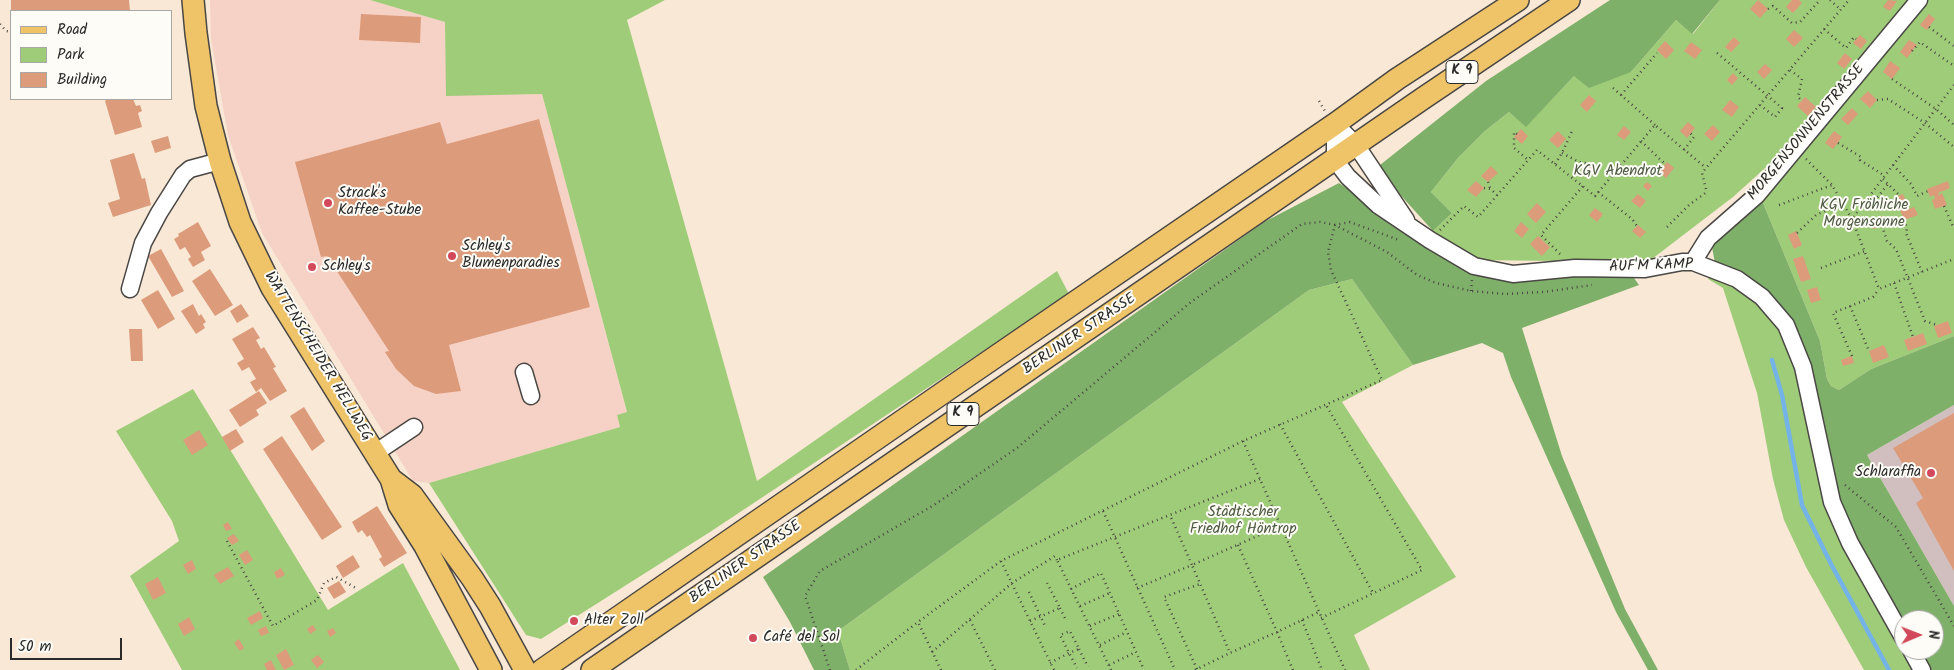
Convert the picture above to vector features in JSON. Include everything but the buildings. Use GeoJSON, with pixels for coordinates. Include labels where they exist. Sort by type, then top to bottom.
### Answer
{"type":"FeatureCollection","features":[{"type":"Feature","properties":{"kind":"main road","name":"WATTENSCHEIDER HELLWEG"},"geometry":{"type":"LineString","coordinates":[[193,0],[206,106],[220,161],[240,222],[272,288],[391,479],[399,505],[425,546],[491,670]]}},
{"type":"Feature","properties":{"kind":"main road","name":"BERLINER STRASSE"},"geometry":{"type":"LineString","coordinates":[[542,670],[1335,124],[1397,79],[1518,0]]}},
{"type":"Feature","properties":{"kind":"main road","name":"BERLINER STRASSE"},"geometry":{"type":"LineString","coordinates":[[592,670],[1570,0]]}},
{"type":"Feature","properties":{"kind":"main road","name":"WATTENSCHEIDER HELLWEG"},"geometry":{"type":"LineString","coordinates":[[391,479],[412,495],[472,578],[490,606],[525,670]]}},
{"type":"Feature","properties":{"kind":"street","name":"MORGENSONNENSTRASSE"},"geometry":{"type":"LineString","coordinates":[[1693,262],[1708,238],[1757,194],[1919,0]]}},
{"type":"Feature","properties":{"kind":"street"},"geometry":{"type":"LineString","coordinates":[[1334,160],[1335,124]]}},
{"type":"Feature","properties":{"kind":"street","name":"AUF'M KAMP"},"geometry":{"type":"LineString","coordinates":[[1335,124],[1356,145],[1410,226]]}},
{"type":"Feature","properties":{"kind":"street","name":"AUF'M KAMP"},"geometry":{"type":"LineString","coordinates":[[1334,160],[1348,177],[1378,205],[1430,240],[1474,266],[1513,274],[1575,268],[1645,269],[1682,262],[1693,262],[1737,280],[1756,292],[1786,326],[1803,366],[1832,502],[1850,543],[1894,621]]}},
{"type":"Feature","properties":{"kind":"street"},"geometry":{"type":"LineString","coordinates":[[130,289],[142,243],[154,220],[183,175],[190,169],[220,161]]}},
{"type":"Feature","properties":{"kind":"street"},"geometry":{"type":"LineString","coordinates":[[524,372],[531,396]]}},
{"type":"Feature","properties":{"kind":"street"},"geometry":{"type":"LineString","coordinates":[[375,453],[414,427]]}},
{"type":"Feature","properties":{"kind":"path"},"geometry":{"type":"LineString","coordinates":[[1768,9],[1774,6],[1792,24],[1800,22],[1820,0]]}},
{"type":"Feature","properties":{"kind":"path"},"geometry":{"type":"LineString","coordinates":[[1830,0],[1841,10]]}},
{"type":"Feature","properties":{"kind":"path"},"geometry":{"type":"LineString","coordinates":[[1667,227],[1707,190],[1702,173],[1849,0]]}},
{"type":"Feature","properties":{"kind":"path"},"geometry":{"type":"LineString","coordinates":[[0,24],[6,32],[10,32]]}},
{"type":"Feature","properties":{"kind":"path"},"geometry":{"type":"LineString","coordinates":[[1929,27],[1954,46]]}},
{"type":"Feature","properties":{"kind":"path"},"geometry":{"type":"LineString","coordinates":[[1824,30],[1846,48],[1854,37],[1856,39]]}},
{"type":"Feature","properties":{"kind":"path"},"geometry":{"type":"LineString","coordinates":[[1912,51],[1920,42],[1954,66]]}},
{"type":"Feature","properties":{"kind":"path"},"geometry":{"type":"LineString","coordinates":[[1620,95],[1657,53]]}},
{"type":"Feature","properties":{"kind":"path"},"geometry":{"type":"LineString","coordinates":[[1717,53],[1782,108],[1775,116],[1760,104]]}},
{"type":"Feature","properties":{"kind":"path"},"geometry":{"type":"LineString","coordinates":[[1790,70],[1802,79],[1798,97],[1802,102]]}},
{"type":"Feature","properties":{"kind":"path"},"geometry":{"type":"LineString","coordinates":[[1892,79],[1936,108],[1954,125]]}},
{"type":"Feature","properties":{"kind":"path"},"geometry":{"type":"LineString","coordinates":[[1852,218],[1954,85]]}},
{"type":"Feature","properties":{"kind":"path"},"geometry":{"type":"LineString","coordinates":[[1613,88],[1706,168]]}},
{"type":"Feature","properties":{"kind":"path"},"geometry":{"type":"LineString","coordinates":[[1877,100],[1888,98],[1954,147]]}},
{"type":"Feature","properties":{"kind":"path"},"geometry":{"type":"LineString","coordinates":[[1335,225],[1350,222],[1407,242],[1430,240],[1464,206],[1478,217],[1538,150],[1595,196],[1655,124]]}},
{"type":"Feature","properties":{"kind":"path"},"geometry":{"type":"LineString","coordinates":[[1554,164],[1562,153],[1572,131]]}},
{"type":"Feature","properties":{"kind":"path"},"geometry":{"type":"LineString","coordinates":[[1517,134],[1514,132],[1514,148],[1528,160]]}},
{"type":"Feature","properties":{"kind":"path"},"geometry":{"type":"LineString","coordinates":[[1684,150],[1694,137],[1690,134]]}},
{"type":"Feature","properties":{"kind":"path"},"geometry":{"type":"LineString","coordinates":[[1641,141],[1665,164]]}},
{"type":"Feature","properties":{"kind":"path"},"geometry":{"type":"LineString","coordinates":[[1838,143],[1861,158],[1860,160],[1884,178],[1899,195]]}},
{"type":"Feature","properties":{"kind":"path"},"geometry":{"type":"LineString","coordinates":[[1796,148],[1832,185],[1852,218],[1880,289]]}},
{"type":"Feature","properties":{"kind":"path"},"geometry":{"type":"LineString","coordinates":[[1562,153],[1579,162],[1590,164]]}},
{"type":"Feature","properties":{"kind":"path"},"geometry":{"type":"LineString","coordinates":[[1893,165],[1911,184],[1918,196],[1928,191]]}},
{"type":"Feature","properties":{"kind":"path"},"geometry":{"type":"LineString","coordinates":[[1488,182],[1490,189]]}},
{"type":"Feature","properties":{"kind":"path"},"geometry":{"type":"LineString","coordinates":[[1868,209],[1888,184]]}},
{"type":"Feature","properties":{"kind":"path"},"geometry":{"type":"LineString","coordinates":[[1779,205],[1832,185]]}},
{"type":"Feature","properties":{"kind":"path"},"geometry":{"type":"LineString","coordinates":[[1575,268],[1541,235],[1582,186]]}},
{"type":"Feature","properties":{"kind":"path"},"geometry":{"type":"LineString","coordinates":[[1484,188],[1490,189],[1497,195]]}},
{"type":"Feature","properties":{"kind":"path"},"geometry":{"type":"LineString","coordinates":[[1598,192],[1632,219],[1637,226]]}},
{"type":"Feature","properties":{"kind":"path"},"geometry":{"type":"LineString","coordinates":[[1797,233],[1816,215],[1843,203]]}},
{"type":"Feature","properties":{"kind":"path"},"geometry":{"type":"LineString","coordinates":[[1944,206],[1954,229]]}},
{"type":"Feature","properties":{"kind":"path"},"geometry":{"type":"LineString","coordinates":[[1904,220],[1907,228],[1906,233],[1922,272]]}},
{"type":"Feature","properties":{"kind":"path"},"geometry":{"type":"LineString","coordinates":[[830,670],[806,596],[820,571],[934,505],[1017,448],[1191,302],[1302,224],[1320,222],[1335,225],[1387,252],[1417,275],[1436,283],[1471,291],[1505,294],[1544,292],[1593,285]]}},
{"type":"Feature","properties":{"kind":"path"},"geometry":{"type":"LineString","coordinates":[[856,670],[1001,561],[1243,441],[1382,380],[1332,270],[1328,252],[1335,225]]}},
{"type":"Feature","properties":{"kind":"path"},"geometry":{"type":"LineString","coordinates":[[1882,226],[1887,241],[1896,249],[1925,321],[1936,325]]}},
{"type":"Feature","properties":{"kind":"path"},"geometry":{"type":"LineString","coordinates":[[1821,268],[1865,251]]}},
{"type":"Feature","properties":{"kind":"path"},"geometry":{"type":"LineString","coordinates":[[1852,356],[1834,313],[1873,297],[1880,289],[1954,260]]}},
{"type":"Feature","properties":{"kind":"path"},"geometry":{"type":"LineString","coordinates":[[1894,284],[1913,337]]}},
{"type":"Feature","properties":{"kind":"path"},"geometry":{"type":"LineString","coordinates":[[1850,306],[1868,351]]}},
{"type":"Feature","properties":{"kind":"path"},"geometry":{"type":"LineString","coordinates":[[1321,618],[1422,570],[1326,405]]}},
{"type":"Feature","properties":{"kind":"path"},"geometry":{"type":"LineString","coordinates":[[1280,424],[1373,593]]}},
{"type":"Feature","properties":{"kind":"path"},"geometry":{"type":"LineString","coordinates":[[1243,441],[1345,670]]}},
{"type":"Feature","properties":{"kind":"path"},"geometry":{"type":"LineString","coordinates":[[1824,468],[1896,527],[1954,626]]}},
{"type":"Feature","properties":{"kind":"path"},"geometry":{"type":"LineString","coordinates":[[1057,560],[1260,479]]}},
{"type":"Feature","properties":{"kind":"path"},"geometry":{"type":"LineString","coordinates":[[1103,511],[1175,670]]}},
{"type":"Feature","properties":{"kind":"path"},"geometry":{"type":"LineString","coordinates":[[1170,515],[1230,653]]}},
{"type":"Feature","properties":{"kind":"path"},"geometry":{"type":"LineString","coordinates":[[1137,588],[1280,526]]}},
{"type":"Feature","properties":{"kind":"path"},"geometry":{"type":"LineString","coordinates":[[227,541],[273,626],[317,600],[324,583],[336,577],[356,588]]}},
{"type":"Feature","properties":{"kind":"path"},"geometry":{"type":"LineString","coordinates":[[1238,545],[1293,670]]}},
{"type":"Feature","properties":{"kind":"path"},"geometry":{"type":"LineString","coordinates":[[932,652],[1012,583],[1054,556],[1111,670]]}},
{"type":"Feature","properties":{"kind":"path"},"geometry":{"type":"LineString","coordinates":[[1001,561],[1054,670]]}},
{"type":"Feature","properties":{"kind":"path"},"geometry":{"type":"LineString","coordinates":[[1071,589],[1101,574],[1144,670]]}},
{"type":"Feature","properties":{"kind":"path"},"geometry":{"type":"LineString","coordinates":[[1047,583],[1065,618]]}},
{"type":"Feature","properties":{"kind":"path"},"geometry":{"type":"LineString","coordinates":[[1200,584],[1164,597],[1196,670],[1319,612]]}},
{"type":"Feature","properties":{"kind":"path"},"geometry":{"type":"LineString","coordinates":[[1029,592],[1046,628]]}},
{"type":"Feature","properties":{"kind":"path"},"geometry":{"type":"LineString","coordinates":[[1080,606],[1110,593]]}},
{"type":"Feature","properties":{"kind":"path"},"geometry":{"type":"LineString","coordinates":[[1030,621],[1060,608]]}},
{"type":"Feature","properties":{"kind":"path"},"geometry":{"type":"LineString","coordinates":[[1090,626],[1119,614]]}},
{"type":"Feature","properties":{"kind":"path"},"geometry":{"type":"LineString","coordinates":[[970,620],[995,670]]}},
{"type":"Feature","properties":{"kind":"path"},"geometry":{"type":"LineString","coordinates":[[1302,620],[1322,670]]}},
{"type":"Feature","properties":{"kind":"path"},"geometry":{"type":"LineString","coordinates":[[918,622],[941,670]]}},
{"type":"Feature","properties":{"kind":"path"},"geometry":{"type":"LineString","coordinates":[[1077,668],[1060,635],[1070,631],[1088,667]]}},
{"type":"Feature","properties":{"kind":"path"},"geometry":{"type":"LineString","coordinates":[[1100,645],[1127,632]]}},
{"type":"Feature","properties":{"kind":"path"},"geometry":{"type":"LineString","coordinates":[[1050,663],[1078,649]]}},
{"type":"Feature","properties":{"kind":"path"},"geometry":{"type":"LineString","coordinates":[[1109,665],[1136,652]]}},
{"type":"Feature","properties":{"kind":"shaded area"},"geometry":{"type":"Polygon","coordinates":[[[210,0],[370,0],[445,22],[447,95],[542,94],[627,413],[617,415],[620,427],[429,483],[413,481],[262,233],[228,135],[211,39],[210,0]]]}},
{"type":"Feature","properties":{"kind":"shaded area"},"geometry":{"type":"Polygon","coordinates":[[[1954,405],[1954,606],[1867,455],[1954,405]]]}},
{"type":"Feature","properties":{"kind":"green space"},"geometry":{"type":"Polygon","coordinates":[[[370,0],[665,0],[627,20],[757,481],[1057,271],[1069,294],[710,532],[541,639],[526,635],[429,483],[620,427],[617,415],[627,412],[542,94],[446,96],[445,22],[370,0]]]}},
{"type":"Feature","properties":{"kind":"green space"},"geometry":{"type":"Polygon","coordinates":[[[1610,0],[1720,0],[1692,34],[1676,20],[1631,72],[1589,88],[1574,76],[1526,127],[1509,112],[1485,131],[1458,158],[1431,192],[1452,213],[1433,231],[1395,189],[1380,165],[1486,81],[1610,0]]]}},
{"type":"Feature","properties":{"kind":"green space","name":"KGV Abendrot"},"geometry":{"type":"Polygon","coordinates":[[[1720,0],[1910,0],[1774,160],[1733,197],[1648,262],[1474,260],[1433,231],[1452,213],[1431,192],[1458,158],[1485,131],[1509,112],[1526,126],[1574,76],[1631,72],[1676,20],[1693,34],[1720,0]]]}},
{"type":"Feature","properties":{"kind":"green space","name":"KGV Fröhliche Morgensonne"},"geometry":{"type":"Polygon","coordinates":[[[1926,0],[1954,0],[1954,336],[1871,369],[1839,390],[1831,386],[1827,379],[1820,341],[1761,198],[1926,0]]]}},
{"type":"Feature","properties":{"kind":"green space"},"geometry":{"type":"Polygon","coordinates":[[[1339,183],[1473,272],[1629,271],[1639,285],[1522,328],[1562,456],[1625,609],[1658,670],[1648,670],[1616,612],[1511,377],[1503,353],[1482,343],[1413,365],[1352,279],[1309,290],[838,631],[850,670],[814,670],[790,622],[763,577],[1264,222],[1339,183]]]}},
{"type":"Feature","properties":{"kind":"green space"},"geometry":{"type":"Polygon","coordinates":[[[1761,198],[1820,341],[1827,379],[1831,386],[1839,390],[1871,369],[1954,336],[1954,405],[1867,455],[1954,606],[1954,670],[1926,670],[1920,660],[1944,660],[1944,610],[1894,610],[1894,614],[1837,508],[1813,395],[1768,292],[1715,263],[1710,237],[1761,198]]]}},
{"type":"Feature","properties":{"kind":"green space"},"geometry":{"type":"Polygon","coordinates":[[[1715,263],[1768,292],[1803,352],[1837,508],[1894,612],[1894,660],[1921,660],[1926,670],[1864,670],[1806,567],[1784,520],[1773,479],[1757,393],[1723,288],[1708,279],[1715,263]]]}},
{"type":"Feature","properties":{"kind":"green space","name":"Städtischer Friedhof Höntrop"},"geometry":{"type":"Polygon","coordinates":[[[1352,279],[1413,365],[1342,402],[1456,577],[1354,635],[1370,670],[850,670],[838,631],[1309,290],[1352,279]]]}},
{"type":"Feature","properties":{"kind":"green space"},"geometry":{"type":"Polygon","coordinates":[[[193,389],[328,610],[403,563],[460,670],[182,670],[130,576],[179,541],[172,521],[116,431],[193,389]]]}},
{"type":"Feature","properties":{"kind":"waterway"},"geometry":{"type":"LineString","coordinates":[[1772,360],[1782,395],[1802,505],[1831,564],[1889,670]]}},
{"type":"Feature","properties":{"kind":"place","name":"Strack's Kaffee-Stube"},"geometry":{"type":"Point","coordinates":[328,203]}},
{"type":"Feature","properties":{"kind":"place","name":"Schley's Blumenparadies"},"geometry":{"type":"Point","coordinates":[452,256]}},
{"type":"Feature","properties":{"kind":"place","name":"Schley's"},"geometry":{"type":"Point","coordinates":[312,267]}},
{"type":"Feature","properties":{"kind":"place","name":"Schlaraffia"},"geometry":{"type":"Point","coordinates":[1931,473]}},
{"type":"Feature","properties":{"kind":"place","name":"Alter Zoll"},"geometry":{"type":"Point","coordinates":[574,621]}},
{"type":"Feature","properties":{"kind":"place","name":"Café del Sol"},"geometry":{"type":"Point","coordinates":[753,638]}}]}
